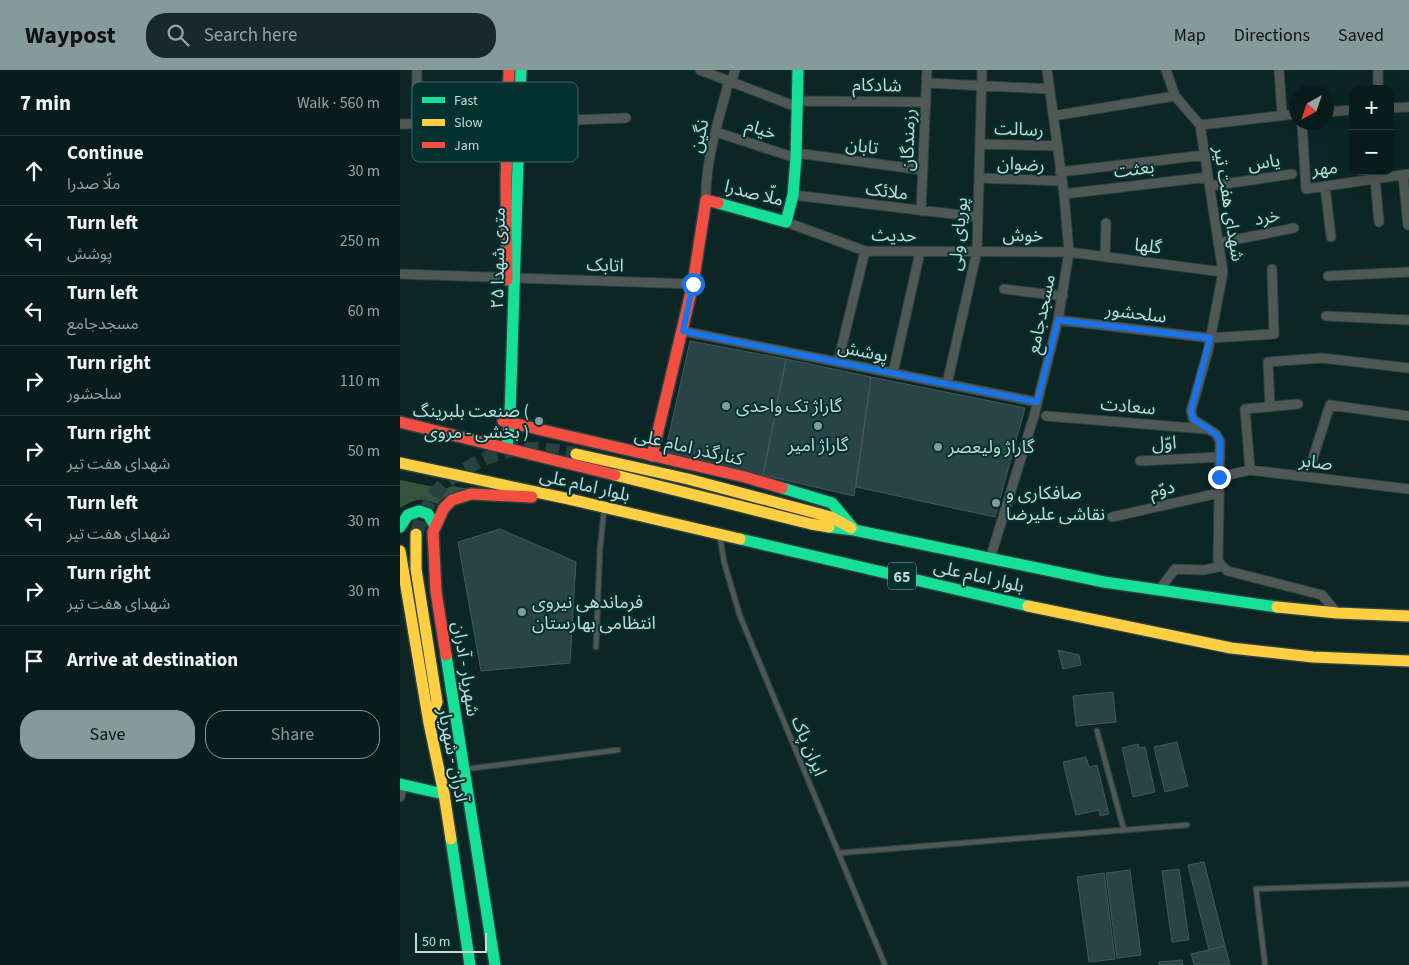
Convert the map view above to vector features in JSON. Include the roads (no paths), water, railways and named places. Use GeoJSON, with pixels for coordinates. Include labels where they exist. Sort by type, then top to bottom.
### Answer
{"type":"FeatureCollection","features":[{"type":"Feature","properties":{"kind":"main road","name":"ملّا صدرا"},"geometry":{"type":"LineString","coordinates":[[652,456],[693,284],[706,200],[786,222],[793,195],[798,70]]}},
{"type":"Feature","properties":{"kind":"main road","name":"۲۵ متری شهدا"},"geometry":{"type":"LineString","coordinates":[[504,446],[507,422],[512,162]]}},
{"type":"Feature","properties":{"kind":"main road","name":"بلوار امام علی"},"geometry":{"type":"LineString","coordinates":[[400,422],[504,446],[811,524],[854,530],[1104,582],[1282,608],[1337,613],[1409,616]]}},
{"type":"Feature","properties":{"kind":"main road","name":"کنارگذر امام علی"},"geometry":{"type":"LineString","coordinates":[[507,422],[745,477],[832,502],[854,530]]}},
{"type":"Feature","properties":{"kind":"main road"},"geometry":{"type":"LineString","coordinates":[[576,454],[688,480],[831,517],[854,530]]}},
{"type":"Feature","properties":{"kind":"main road","name":"بلوار امام علی"},"geometry":{"type":"LineString","coordinates":[[400,463],[720,533],[1084,619],[1231,648],[1313,657],[1409,660]]}},
{"type":"Feature","properties":{"kind":"main road","name":"شهریار - آدران"},"geometry":{"type":"LineString","coordinates":[[494,965],[436,592],[433,532],[444,508],[452,500],[465,495],[569,499]]}},
{"type":"Feature","properties":{"kind":"main road"},"geometry":{"type":"LineString","coordinates":[[400,527],[406,515],[411,511],[428,514],[435,526]]}},
{"type":"Feature","properties":{"kind":"main road"},"geometry":{"type":"LineString","coordinates":[[416,534],[416,569],[437,702],[429,723]]}},
{"type":"Feature","properties":{"kind":"main road","name":"آدران - شهریار"},"geometry":{"type":"LineString","coordinates":[[400,559],[429,723],[444,794],[470,965]]}},
{"type":"Feature","properties":{"kind":"main road"},"geometry":{"type":"LineString","coordinates":[[401,784],[444,794]]}},
{"type":"Feature","properties":{"kind":"street"},"geometry":{"type":"LineString","coordinates":[[700,70],[797,104]]}},
{"type":"Feature","properties":{"kind":"street","name":"نگین"},"geometry":{"type":"LineString","coordinates":[[706,200],[706,187],[716,132],[735,70]]}},
{"type":"Feature","properties":{"kind":"street","name":"رزمندگان"},"geometry":{"type":"LineString","coordinates":[[921,211],[927,70]]}},
{"type":"Feature","properties":{"kind":"street","name":"پوریای ولی"},"geometry":{"type":"LineString","coordinates":[[947,384],[977,251],[982,70]]}},
{"type":"Feature","properties":{"kind":"street","name":"مسجدجامع"},"geometry":{"type":"LineString","coordinates":[[990,559],[1037,402],[1058,320],[1069,252],[1064,194],[1048,70]]}},
{"type":"Feature","properties":{"kind":"street","name":"شهدای هفت تیر"},"geometry":{"type":"LineString","coordinates":[[1166,70],[1175,96],[1200,125],[1223,272],[1210,338],[1191,411],[1193,419],[1216,434],[1220,440],[1218,560],[1222,566]]}},
{"type":"Feature","properties":{"kind":"street"},"geometry":{"type":"LineString","coordinates":[[1279,70],[1282,114]]}},
{"type":"Feature","properties":{"kind":"street"},"geometry":{"type":"LineString","coordinates":[[1378,70],[1378,85]]}},
{"type":"Feature","properties":{"kind":"street"},"geometry":{"type":"LineString","coordinates":[[927,83],[1050,89]]}},
{"type":"Feature","properties":{"kind":"street"},"geometry":{"type":"LineString","coordinates":[[1053,116],[1175,96]]}},
{"type":"Feature","properties":{"kind":"street","name":"شادکام"},"geometry":{"type":"LineString","coordinates":[[797,104],[926,102]]}},
{"type":"Feature","properties":{"kind":"street"},"geometry":{"type":"LineString","coordinates":[[1394,108],[1409,107]]}},
{"type":"Feature","properties":{"kind":"street"},"geometry":{"type":"LineString","coordinates":[[1334,111],[1349,110]]}},
{"type":"Feature","properties":{"kind":"street"},"geometry":{"type":"LineString","coordinates":[[1200,125],[1289,114]]}},
{"type":"Feature","properties":{"kind":"street"},"geometry":{"type":"LineString","coordinates":[[578,120],[626,118]]}},
{"type":"Feature","properties":{"kind":"street","name":"مهر"},"geometry":{"type":"LineString","coordinates":[[1302,130],[1306,189],[1406,175]]}},
{"type":"Feature","properties":{"kind":"street","name":"خیام"},"geometry":{"type":"LineString","coordinates":[[716,132],[796,156]]}},
{"type":"Feature","properties":{"kind":"street","name":"رسالت"},"geometry":{"type":"LineString","coordinates":[[980,144],[1058,146]]}},
{"type":"Feature","properties":{"kind":"street"},"geometry":{"type":"LineString","coordinates":[[1060,172],[1205,155]]}},
{"type":"Feature","properties":{"kind":"street","name":"تابان"},"geometry":{"type":"LineString","coordinates":[[796,156],[923,170]]}},
{"type":"Feature","properties":{"kind":"street","name":"یاس"},"geometry":{"type":"LineString","coordinates":[[1209,181],[1292,174]]}},
{"type":"Feature","properties":{"kind":"street"},"geometry":{"type":"LineString","coordinates":[[1406,175],[1408,225]]}},
{"type":"Feature","properties":{"kind":"street","name":"رضوان"},"geometry":{"type":"LineString","coordinates":[[979,178],[1062,181]]}},
{"type":"Feature","properties":{"kind":"street"},"geometry":{"type":"LineString","coordinates":[[1374,179],[1379,222]]}},
{"type":"Feature","properties":{"kind":"street","name":"بعثت"},"geometry":{"type":"LineString","coordinates":[[1064,194],[1209,181]]}},
{"type":"Feature","properties":{"kind":"street"},"geometry":{"type":"LineString","coordinates":[[1325,186],[1330,237]]}},
{"type":"Feature","properties":{"kind":"street","name":"ملائک"},"geometry":{"type":"LineString","coordinates":[[793,195],[978,217]]}},
{"type":"Feature","properties":{"kind":"street","name":"حدیث"},"geometry":{"type":"LineString","coordinates":[[786,222],[865,251],[977,251]]}},
{"type":"Feature","properties":{"kind":"street"},"geometry":{"type":"LineString","coordinates":[[1105,257],[1106,223]]}},
{"type":"Feature","properties":{"kind":"street","name":"خرد"},"geometry":{"type":"LineString","coordinates":[[1218,243],[1294,228]]}},
{"type":"Feature","properties":{"kind":"street"},"geometry":{"type":"LineString","coordinates":[[838,362],[865,251]]}},
{"type":"Feature","properties":{"kind":"street","name":"خوش"},"geometry":{"type":"LineString","coordinates":[[977,251],[1069,252]]}},
{"type":"Feature","properties":{"kind":"street"},"geometry":{"type":"LineString","coordinates":[[893,373],[920,252]]}},
{"type":"Feature","properties":{"kind":"street","name":"گلها"},"geometry":{"type":"LineString","coordinates":[[1069,252],[1223,272]]}},
{"type":"Feature","properties":{"kind":"street","name":"سلحشور"},"geometry":{"type":"LineString","coordinates":[[1058,320],[1210,338],[1274,334],[1272,268]]}},
{"type":"Feature","properties":{"kind":"street"},"geometry":{"type":"LineString","coordinates":[[1328,276],[1409,272]]}},
{"type":"Feature","properties":{"kind":"street","name":"اتابک"},"geometry":{"type":"LineString","coordinates":[[400,274],[693,284]]}},
{"type":"Feature","properties":{"kind":"street"},"geometry":{"type":"LineString","coordinates":[[1004,290],[1063,296]]}},
{"type":"Feature","properties":{"kind":"street"},"geometry":{"type":"LineString","coordinates":[[1326,316],[1409,320]]}},
{"type":"Feature","properties":{"kind":"street","name":"پوشش"},"geometry":{"type":"LineString","coordinates":[[683,331],[1037,402]]}},
{"type":"Feature","properties":{"kind":"street"},"geometry":{"type":"LineString","coordinates":[[1270,407],[1268,362],[1322,358],[1409,368]]}},
{"type":"Feature","properties":{"kind":"street"},"geometry":{"type":"LineString","coordinates":[[1250,470],[1245,409],[1298,404]]}},
{"type":"Feature","properties":{"kind":"street"},"geometry":{"type":"LineString","coordinates":[[1312,461],[1330,405],[1409,416]]}},
{"type":"Feature","properties":{"kind":"street","name":"سعادت"},"geometry":{"type":"LineString","coordinates":[[1046,416],[1207,429]]}},
{"type":"Feature","properties":{"kind":"street","name":"اوّل"},"geometry":{"type":"LineString","coordinates":[[1140,460],[1220,457]]}},
{"type":"Feature","properties":{"kind":"street","name":"صابر"},"geometry":{"type":"LineString","coordinates":[[1219,477],[1250,470],[1409,489]]}},
{"type":"Feature","properties":{"kind":"street","name":"دوّم"},"geometry":{"type":"LineString","coordinates":[[1112,517],[1219,493]]}},
{"type":"Feature","properties":{"kind":"street"},"geometry":{"type":"LineString","coordinates":[[1159,590],[1175,569],[1204,570],[1222,566],[1228,571],[1322,595],[1337,613]]}},
{"type":"Feature","properties":{"kind":"street"},"geometry":{"type":"LineString","coordinates":[[400,797],[401,784]]}},
{"type":"Feature","properties":{"kind":"lane"},"geometry":{"type":"LineString","coordinates":[[596,647],[600,548],[604,507]]}},
{"type":"Feature","properties":{"kind":"lane","name":"ایران پاک"},"geometry":{"type":"LineString","coordinates":[[720,533],[724,562],[740,616],[885,965]]}},
{"type":"Feature","properties":{"kind":"lane"},"geometry":{"type":"LineString","coordinates":[[1096,731],[1124,830]]}},
{"type":"Feature","properties":{"kind":"lane"},"geometry":{"type":"LineString","coordinates":[[465,769],[618,750]]}},
{"type":"Feature","properties":{"kind":"lane"},"geometry":{"type":"LineString","coordinates":[[839,853],[1187,824]]}},
{"type":"Feature","properties":{"kind":"lane"},"geometry":{"type":"LineString","coordinates":[[1265,965],[1256,889],[1409,884]]}},
{"type":"Feature","properties":{"kind":"tunnel"},"geometry":{"type":"LineString","coordinates":[[416,534],[426,509],[444,484],[481,461],[494,455],[520,449],[576,454]]}},
{"type":"Feature","properties":{"kind":"place","name":"گاراژ تک واحدی"},"geometry":{"type":"Point","coordinates":[726,406]}},
{"type":"Feature","properties":{"kind":"place","name":"صنعت بلبرینگ ( بخشی - مروی )"},"geometry":{"type":"Point","coordinates":[539,421]}},
{"type":"Feature","properties":{"kind":"place","name":"گاراژ امیر"},"geometry":{"type":"Point","coordinates":[818,426]}},
{"type":"Feature","properties":{"kind":"place","name":"گاراژ ولیعصر"},"geometry":{"type":"Point","coordinates":[938,447]}},
{"type":"Feature","properties":{"kind":"place","name":"صافکاری و نقاشی عليرضا"},"geometry":{"type":"Point","coordinates":[996,503]}},
{"type":"Feature","properties":{"kind":"place","name":"فرماندهی نیروی انتظامی بهارستان"},"geometry":{"type":"Point","coordinates":[522,612]}}]}
